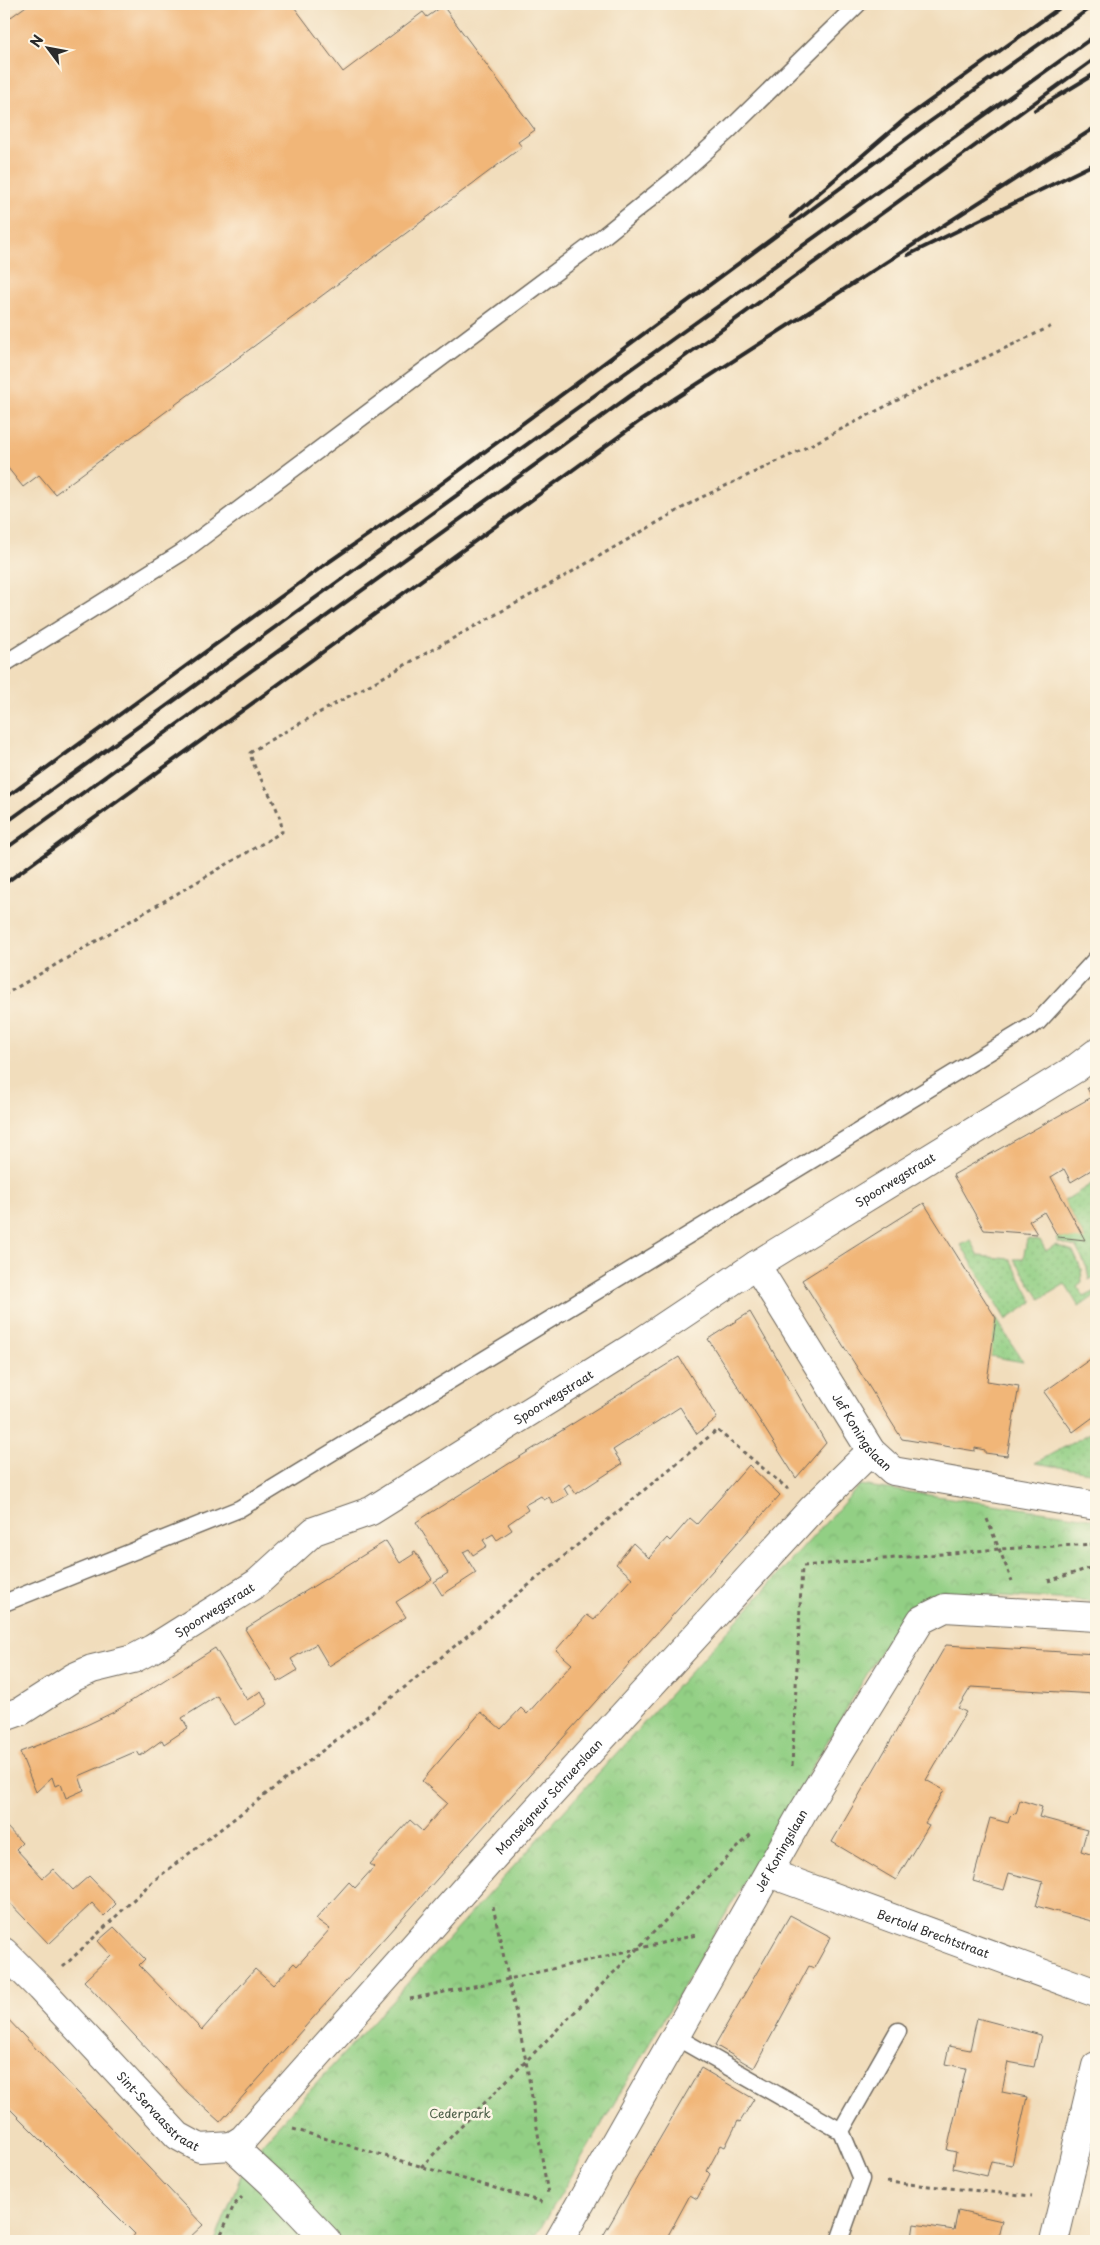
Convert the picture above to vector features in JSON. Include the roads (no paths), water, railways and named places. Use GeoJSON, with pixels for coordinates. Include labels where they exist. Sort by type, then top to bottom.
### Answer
{"type":"FeatureCollection","features":[{"type":"Feature","properties":{"kind":"street","name":"Spoorwegstraat"},"geometry":{"type":"LineString","coordinates":[[4,1717],[21,1711],[74,1677],[92,1669],[133,1659],[152,1649],[257,1583],[314,1531],[371,1511],[642,1342],[756,1265],[920,1166],[1074,1069],[1096,1052]]}},
{"type":"Feature","properties":{"kind":"street","name":"Jef Koningslaan"},"geometry":{"type":"LineString","coordinates":[[756,1265],[871,1451],[893,1471],[1096,1506]]}},
{"type":"Feature","properties":{"kind":"street","name":"Monseigneur Schruerslaan"},"geometry":{"type":"LineString","coordinates":[[232,2146],[243,2139],[489,1862],[812,1509],[871,1451]]}},
{"type":"Feature","properties":{"kind":"street","name":"Jef Koningslaan"},"geometry":{"type":"LineString","coordinates":[[558,2241],[769,1874],[802,1813],[921,1620],[945,1608],[1096,1616]]}},
{"type":"Feature","properties":{"kind":"street","name":"Bertold Brechtstraat"},"geometry":{"type":"LineString","coordinates":[[769,1874],[1096,1993]]}},
{"type":"Feature","properties":{"kind":"street","name":"Sint-Servaasstraat"},"geometry":{"type":"LineString","coordinates":[[4,1952],[178,2136],[200,2148],[232,2146]]}},
{"type":"Feature","properties":{"kind":"street"},"geometry":{"type":"LineString","coordinates":[[1054,2241],[1096,2066]]}},
{"type":"Feature","properties":{"kind":"street"},"geometry":{"type":"LineString","coordinates":[[232,2146],[327,2241]]}},
{"type":"Feature","properties":{"kind":"lane"},"geometry":{"type":"LineString","coordinates":[[4,664],[181,553],[606,234],[678,176],[735,124],[858,4]]}},
{"type":"Feature","properties":{"kind":"lane"},"geometry":{"type":"LineString","coordinates":[[4,1603],[239,1509],[1038,1022],[1096,959]]}},
{"type":"Feature","properties":{"kind":"lane"},"geometry":{"type":"LineString","coordinates":[[841,2131],[898,2031]]}},
{"type":"Feature","properties":{"kind":"lane"},"geometry":{"type":"LineString","coordinates":[[676,2037],[841,2131],[861,2179],[839,2241]]}},
{"type":"Feature","properties":{"kind":"railway"},"geometry":{"type":"LineString","coordinates":[[791,217],[906,118],[1065,4]]}},
{"type":"Feature","properties":{"kind":"railway"},"geometry":{"type":"LineString","coordinates":[[4,799],[323,566],[437,487],[928,123],[1096,4]]}},
{"type":"Feature","properties":{"kind":"railway"},"geometry":{"type":"LineString","coordinates":[[4,824],[617,379],[1096,35]]}},
{"type":"Feature","properties":{"kind":"railway"},"geometry":{"type":"LineString","coordinates":[[4,850],[1096,58]]}},
{"type":"Feature","properties":{"kind":"railway"},"geometry":{"type":"LineString","coordinates":[[1035,110],[1096,73]]}},
{"type":"Feature","properties":{"kind":"railway"},"geometry":{"type":"LineString","coordinates":[[4,884],[640,421],[1096,127]]}},
{"type":"Feature","properties":{"kind":"railway"},"geometry":{"type":"LineString","coordinates":[[908,255],[1096,163]]}},
{"type":"Feature","properties":{"kind":"park label","name":"Cederpark"},"geometry":{"type":"Point","coordinates":[460,2113]}}]}
